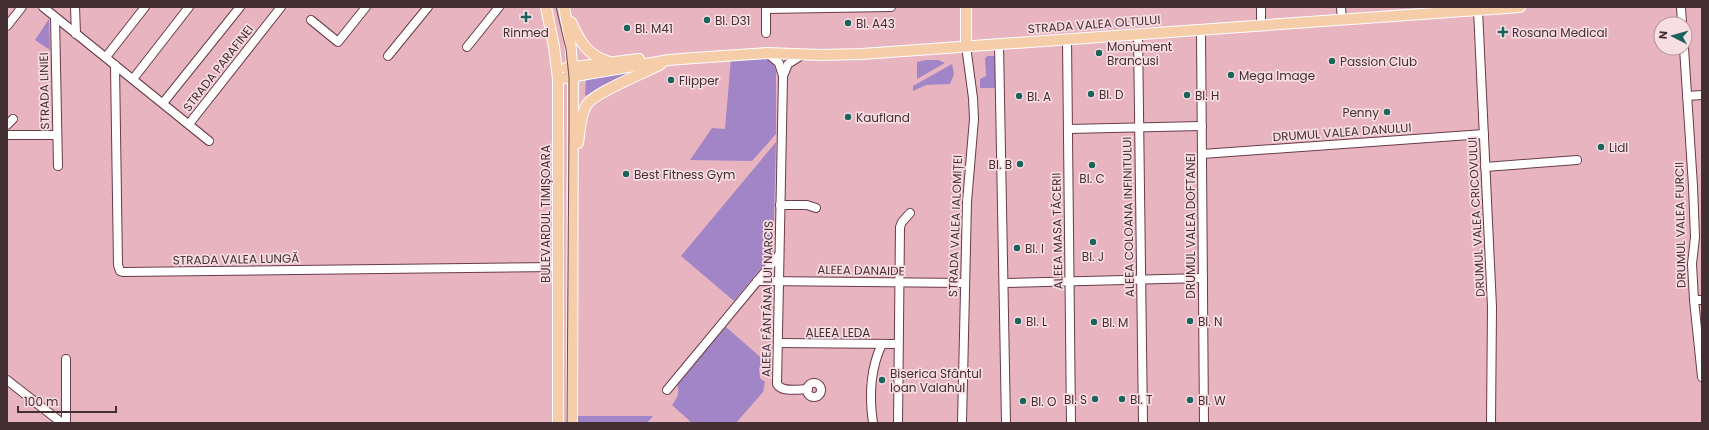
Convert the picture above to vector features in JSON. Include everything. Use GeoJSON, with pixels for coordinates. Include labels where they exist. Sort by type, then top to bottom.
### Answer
{"type":"FeatureCollection","features":[{"type":"Feature","properties":{"kind":"main road","name":"BULEVARDUL TIMIȘOARA"},"geometry":{"type":"LineString","coordinates":[[546,7],[558,74],[558,423]]}},
{"type":"Feature","properties":{"kind":"main road"},"geometry":{"type":"LineString","coordinates":[[564,7],[584,47],[597,58],[609,62]]}},
{"type":"Feature","properties":{"kind":"main road"},"geometry":{"type":"LineString","coordinates":[[564,7],[570,40],[573,71],[572,423]]}},
{"type":"Feature","properties":{"kind":"main road","name":"STRADA VALEA IALOMIȚEI"},"geometry":{"type":"LineString","coordinates":[[966,7],[966,46]]}},
{"type":"Feature","properties":{"kind":"main road","name":"STRADA VALEA OLTULUI"},"geometry":{"type":"LineString","coordinates":[[573,71],[669,60],[767,53],[802,55],[854,54],[1520,7]]}},
{"type":"Feature","properties":{"kind":"main road","name":"STRADA VALEA OLTULUI"},"geometry":{"type":"LineString","coordinates":[[558,74],[609,62],[642,59],[669,60]]}},
{"type":"Feature","properties":{"kind":"main road"},"geometry":{"type":"LineString","coordinates":[[573,178],[582,116],[585,107],[590,100],[669,60]]}},
{"type":"Feature","properties":{"kind":"main road"},"geometry":{"type":"LineString","coordinates":[[559,130],[573,129]]}},
{"type":"Feature","properties":{"kind":"street"},"geometry":{"type":"LineString","coordinates":[[7,26],[22,7]]}},
{"type":"Feature","properties":{"kind":"street"},"geometry":{"type":"LineString","coordinates":[[43,7],[209,141]]}},
{"type":"Feature","properties":{"kind":"street"},"geometry":{"type":"LineString","coordinates":[[76,7],[76,34]]}},
{"type":"Feature","properties":{"kind":"street"},"geometry":{"type":"LineString","coordinates":[[106,58],[145,7]]}},
{"type":"Feature","properties":{"kind":"street"},"geometry":{"type":"LineString","coordinates":[[133,79],[189,7]]}},
{"type":"Feature","properties":{"kind":"street"},"geometry":{"type":"LineString","coordinates":[[163,104],[240,7]]}},
{"type":"Feature","properties":{"kind":"street","name":"STRADA PARAFINEI"},"geometry":{"type":"LineString","coordinates":[[188,124],[281,7]]}},
{"type":"Feature","properties":{"kind":"street"},"geometry":{"type":"LineString","coordinates":[[311,20],[338,42],[366,7]]}},
{"type":"Feature","properties":{"kind":"street"},"geometry":{"type":"LineString","coordinates":[[388,56],[428,7]]}},
{"type":"Feature","properties":{"kind":"street"},"geometry":{"type":"LineString","coordinates":[[468,46],[499,7]]}},
{"type":"Feature","properties":{"kind":"street"},"geometry":{"type":"LineString","coordinates":[[766,33],[766,8],[891,7]]}},
{"type":"Feature","properties":{"kind":"street"},"geometry":{"type":"LineString","coordinates":[[1261,7],[1261,26]]}},
{"type":"Feature","properties":{"kind":"street"},"geometry":{"type":"LineString","coordinates":[[1341,7],[1342,20]]}},
{"type":"Feature","properties":{"kind":"street","name":"DRUMUL VALEA CRICOVULUI"},"geometry":{"type":"LineString","coordinates":[[1478,10],[1492,307],[1492,423]]}},
{"type":"Feature","properties":{"kind":"street","name":"STRADA LINIEI"},"geometry":{"type":"LineString","coordinates":[[55,17],[58,166]]}},
{"type":"Feature","properties":{"kind":"street","name":"DRUMUL VALEA DOFTANEI"},"geometry":{"type":"LineString","coordinates":[[1201,30],[1204,423]]}},
{"type":"Feature","properties":{"kind":"street","name":"ALEEA COLOANA INFINITULUI"},"geometry":{"type":"LineString","coordinates":[[1138,34],[1143,423]]}},
{"type":"Feature","properties":{"kind":"street","name":"ALEEA MASA TĂCERII"},"geometry":{"type":"LineString","coordinates":[[1067,39],[1071,423]]}},
{"type":"Feature","properties":{"kind":"street"},"geometry":{"type":"LineString","coordinates":[[999,44],[1006,423]]}},
{"type":"Feature","properties":{"kind":"street","name":"STRADA VALEA IALOMIȚEI"},"geometry":{"type":"LineString","coordinates":[[962,423],[967,193],[974,119],[973,90],[966,46]]}},
{"type":"Feature","properties":{"kind":"street","name":"ALEEA FÂNTÂNA LUI NARCIS"},"geometry":{"type":"LineString","coordinates":[[767,53],[779,63],[783,76],[777,384],[778,387],[783,389],[808,389]]}},
{"type":"Feature","properties":{"kind":"street"},"geometry":{"type":"LineString","coordinates":[[783,76],[788,64],[802,55]]}},
{"type":"Feature","properties":{"kind":"street","name":"DRUMUL VALEA FURCII"},"geometry":{"type":"LineString","coordinates":[[1684,56],[1698,237],[1692,264],[1698,300],[1702,377]]}},
{"type":"Feature","properties":{"kind":"street","name":"STRADA VALEA LUNGĂ"},"geometry":{"type":"LineString","coordinates":[[115,65],[118,265],[120,271],[558,267]]}},
{"type":"Feature","properties":{"kind":"street"},"geometry":{"type":"LineString","coordinates":[[1687,96],[1702,95]]}},
{"type":"Feature","properties":{"kind":"street"},"geometry":{"type":"LineString","coordinates":[[7,125],[14,119]]}},
{"type":"Feature","properties":{"kind":"street"},"geometry":{"type":"LineString","coordinates":[[1068,129],[1202,126]]}},
{"type":"Feature","properties":{"kind":"street","name":"DRUMUL VALEA DANULUI"},"geometry":{"type":"LineString","coordinates":[[1202,154],[1484,134]]}},
{"type":"Feature","properties":{"kind":"street"},"geometry":{"type":"LineString","coordinates":[[7,135],[57,135]]}},
{"type":"Feature","properties":{"kind":"street"},"geometry":{"type":"LineString","coordinates":[[1485,167],[1577,160]]}},
{"type":"Feature","properties":{"kind":"street","name":"ALEEA FÂNTÂNA LUI NARCIS"},"geometry":{"type":"LineString","coordinates":[[780,205],[806,205],[816,208]]}},
{"type":"Feature","properties":{"kind":"street"},"geometry":{"type":"LineString","coordinates":[[898,423],[900,226],[910,213]]}},
{"type":"Feature","properties":{"kind":"street"},"geometry":{"type":"LineString","coordinates":[[667,390],[779,255]]}},
{"type":"Feature","properties":{"kind":"street"},"geometry":{"type":"LineString","coordinates":[[1004,282],[1203,278]]}},
{"type":"Feature","properties":{"kind":"street","name":"ALEEA DANAIDE"},"geometry":{"type":"LineString","coordinates":[[757,281],[965,283]]}},
{"type":"Feature","properties":{"kind":"street","name":"ALEEA LEDA"},"geometry":{"type":"LineString","coordinates":[[778,343],[898,344]]}},
{"type":"Feature","properties":{"kind":"street"},"geometry":{"type":"LineString","coordinates":[[873,423],[870,404],[871,386],[874,366],[882,344]]}},
{"type":"Feature","properties":{"kind":"street"},"geometry":{"type":"LineString","coordinates":[[66,359],[66,423]]}},
{"type":"Feature","properties":{"kind":"street"},"geometry":{"type":"LineString","coordinates":[[7,380],[62,423]]}},
{"type":"Feature","properties":{"kind":"shaded area"},"geometry":{"type":"Polygon","coordinates":[[[49,19],[50,50],[35,40],[49,19]]]}},
{"type":"Feature","properties":{"kind":"shaded area"},"geometry":{"type":"Polygon","coordinates":[[[987,56],[995,56],[996,88],[980,88],[980,79],[986,76],[985,59],[987,56]]]}},
{"type":"Feature","properties":{"kind":"shaded area"},"geometry":{"type":"Polygon","coordinates":[[[765,57],[772,61],[776,71],[776,134],[752,161],[690,160],[712,128],[725,129],[731,58],[765,57]]]}},
{"type":"Feature","properties":{"kind":"shaded area"},"geometry":{"type":"Polygon","coordinates":[[[938,60],[945,63],[917,79],[917,62],[938,60]]]}},
{"type":"Feature","properties":{"kind":"shaded area"},"geometry":{"type":"Polygon","coordinates":[[[952,64],[954,74],[950,84],[926,85],[913,91],[913,86],[952,64]]]}},
{"type":"Feature","properties":{"kind":"shaded area"},"geometry":{"type":"Polygon","coordinates":[[[635,70],[636,72],[585,96],[586,79],[635,70]]]}},
{"type":"Feature","properties":{"kind":"shaded area"},"geometry":{"type":"Polygon","coordinates":[[[776,142],[773,254],[734,301],[681,256],[776,142]]]}},
{"type":"Feature","properties":{"kind":"shaded area"},"geometry":{"type":"Polygon","coordinates":[[[726,327],[765,361],[759,368],[760,378],[765,382],[763,392],[736,423],[692,423],[672,405],[678,395],[677,383],[726,327]]]}},
{"type":"Feature","properties":{"kind":"shaded area"},"geometry":{"type":"Polygon","coordinates":[[[575,416],[653,416],[647,423],[576,423],[575,416]]]}},
{"type":"Feature","properties":{"kind":"tram line"},"geometry":{"type":"LineString","coordinates":[[556,7],[566,49],[569,77],[567,423]]}},
{"type":"Feature","properties":{"kind":"place","name":"Rinmed"},"geometry":{"type":"Point","coordinates":[526,17]}},
{"type":"Feature","properties":{"kind":"place","name":"Bl. D31"},"geometry":{"type":"Point","coordinates":[707,20]}},
{"type":"Feature","properties":{"kind":"place","name":"Bl. A43"},"geometry":{"type":"Point","coordinates":[848,23]}},
{"type":"Feature","properties":{"kind":"place","name":"Bl. M41"},"geometry":{"type":"Point","coordinates":[627,28]}},
{"type":"Feature","properties":{"kind":"place","name":"Rosana Medical"},"geometry":{"type":"Point","coordinates":[1503,32]}},
{"type":"Feature","properties":{"kind":"place","name":"Monument Brancusi"},"geometry":{"type":"Point","coordinates":[1099,53]}},
{"type":"Feature","properties":{"kind":"place","name":"Passion Club"},"geometry":{"type":"Point","coordinates":[1332,61]}},
{"type":"Feature","properties":{"kind":"place","name":"Mega Image"},"geometry":{"type":"Point","coordinates":[1231,75]}},
{"type":"Feature","properties":{"kind":"place","name":"Flipper"},"geometry":{"type":"Point","coordinates":[671,80]}},
{"type":"Feature","properties":{"kind":"place","name":"Bl. D"},"geometry":{"type":"Point","coordinates":[1091,94]}},
{"type":"Feature","properties":{"kind":"place","name":"Bl. H"},"geometry":{"type":"Point","coordinates":[1187,95]}},
{"type":"Feature","properties":{"kind":"place","name":"Bl. A"},"geometry":{"type":"Point","coordinates":[1019,96]}},
{"type":"Feature","properties":{"kind":"place","name":"Penny"},"geometry":{"type":"Point","coordinates":[1387,112]}},
{"type":"Feature","properties":{"kind":"place","name":"Kaufland"},"geometry":{"type":"Point","coordinates":[848,117]}},
{"type":"Feature","properties":{"kind":"place","name":"Lidl"},"geometry":{"type":"Point","coordinates":[1601,147]}},
{"type":"Feature","properties":{"kind":"place","name":"Bl. B"},"geometry":{"type":"Point","coordinates":[1020,164]}},
{"type":"Feature","properties":{"kind":"place","name":"Bl. C"},"geometry":{"type":"Point","coordinates":[1092,165]}},
{"type":"Feature","properties":{"kind":"place","name":"Best Fitness Gym"},"geometry":{"type":"Point","coordinates":[626,174]}},
{"type":"Feature","properties":{"kind":"place","name":"Bl. J"},"geometry":{"type":"Point","coordinates":[1093,242]}},
{"type":"Feature","properties":{"kind":"place","name":"Bl. I"},"geometry":{"type":"Point","coordinates":[1017,248]}},
{"type":"Feature","properties":{"kind":"place","name":"Bl. L"},"geometry":{"type":"Point","coordinates":[1018,321]}},
{"type":"Feature","properties":{"kind":"place","name":"Bl. N"},"geometry":{"type":"Point","coordinates":[1190,321]}},
{"type":"Feature","properties":{"kind":"place","name":"Bl. M"},"geometry":{"type":"Point","coordinates":[1094,322]}},
{"type":"Feature","properties":{"kind":"place","name":"Biserica Sfântul Ioan Valahul"},"geometry":{"type":"Point","coordinates":[882,380]}},
{"type":"Feature","properties":{"kind":"place","name":"Bl. S"},"geometry":{"type":"Point","coordinates":[1095,399]}},
{"type":"Feature","properties":{"kind":"place","name":"Bl. T"},"geometry":{"type":"Point","coordinates":[1122,399]}},
{"type":"Feature","properties":{"kind":"place","name":"Bl. W"},"geometry":{"type":"Point","coordinates":[1190,400]}},
{"type":"Feature","properties":{"kind":"place","name":"Bl. O"},"geometry":{"type":"Point","coordinates":[1023,401]}}]}
